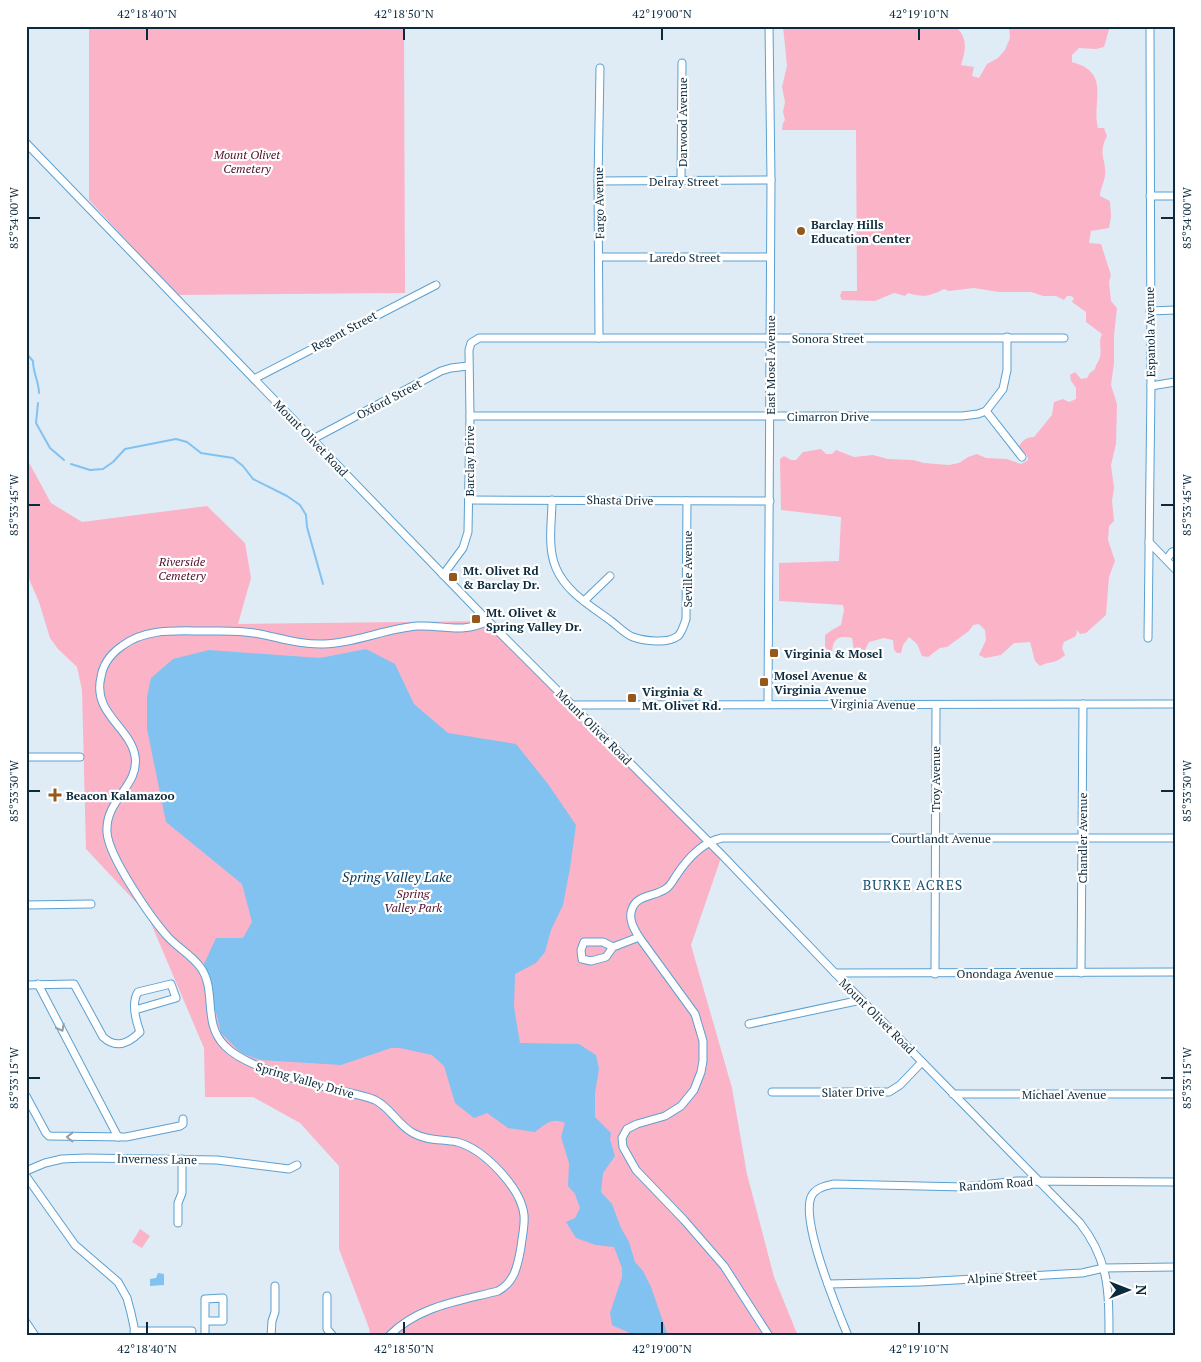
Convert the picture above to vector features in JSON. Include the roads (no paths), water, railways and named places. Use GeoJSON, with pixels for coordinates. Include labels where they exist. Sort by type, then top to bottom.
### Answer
{"type":"FeatureCollection","features":[{"type":"Feature","properties":{"kind":"main road"},"geometry":{"type":"LineString","coordinates":[[26,1324],[34,1336]]}},
{"type":"Feature","properties":{"kind":"street","name":"East Mosel Avenue"},"geometry":{"type":"LineString","coordinates":[[768,26],[771,180],[768,703]]}},
{"type":"Feature","properties":{"kind":"street","name":"Espanola Avenue"},"geometry":{"type":"LineString","coordinates":[[1148,638],[1151,386],[1150,26]]}},
{"type":"Feature","properties":{"kind":"street","name":"Darwood Avenue"},"geometry":{"type":"LineString","coordinates":[[681,181],[682,63]]}},
{"type":"Feature","properties":{"kind":"street","name":"Fargo Avenue"},"geometry":{"type":"LineString","coordinates":[[599,338],[598,181],[600,68]]}},
{"type":"Feature","properties":{"kind":"street","name":"Mount Olivet Road"},"geometry":{"type":"LineString","coordinates":[[26,144],[443,575],[722,855],[834,973],[1086,1230],[1101,1257],[1104,1268],[1109,1296],[1109,1336]]}},
{"type":"Feature","properties":{"kind":"street","name":"Delray Street"},"geometry":{"type":"LineString","coordinates":[[598,181],[771,180]]}},
{"type":"Feature","properties":{"kind":"street"},"geometry":{"type":"LineString","coordinates":[[1150,196],[1175,196]]}},
{"type":"Feature","properties":{"kind":"street","name":"Laredo Street"},"geometry":{"type":"LineString","coordinates":[[599,258],[770,257]]}},
{"type":"Feature","properties":{"kind":"street","name":"Regent Street"},"geometry":{"type":"LineString","coordinates":[[254,379],[436,285]]}},
{"type":"Feature","properties":{"kind":"street"},"geometry":{"type":"LineString","coordinates":[[1150,311],[1175,310]]}},
{"type":"Feature","properties":{"kind":"street","name":"Sonora Street"},"geometry":{"type":"LineString","coordinates":[[474,340],[483,337],[1064,338]]}},
{"type":"Feature","properties":{"kind":"street"},"geometry":{"type":"LineString","coordinates":[[1007,337],[1006,380],[998,398],[986,411],[1022,458]]}},
{"type":"Feature","properties":{"kind":"street","name":"Barclay Drive"},"geometry":{"type":"LineString","coordinates":[[443,575],[463,548],[468,532],[470,416],[468,366],[469,346],[474,340]]}},
{"type":"Feature","properties":{"kind":"street","name":"Oxford Street"},"geometry":{"type":"LineString","coordinates":[[312,439],[440,371],[468,366]]}},
{"type":"Feature","properties":{"kind":"street"},"geometry":{"type":"LineString","coordinates":[[1151,386],[1175,382]]}},
{"type":"Feature","properties":{"kind":"street","name":"Cimarron Drive"},"geometry":{"type":"LineString","coordinates":[[470,416],[962,416],[986,411]]}},
{"type":"Feature","properties":{"kind":"street","name":"Shasta Drive"},"geometry":{"type":"LineString","coordinates":[[469,500],[770,501]]}},
{"type":"Feature","properties":{"kind":"street"},"geometry":{"type":"LineString","coordinates":[[552,500],[551,542],[556,567],[568,586],[584,601],[610,576]]}},
{"type":"Feature","properties":{"kind":"street","name":"Seville Avenue"},"geometry":{"type":"LineString","coordinates":[[584,601],[632,637],[657,641],[668,640],[679,635],[686,619],[687,609],[687,501]]}},
{"type":"Feature","properties":{"kind":"street"},"geometry":{"type":"LineString","coordinates":[[1149,542],[1175,569]]}},
{"type":"Feature","properties":{"kind":"street"},"geometry":{"type":"LineString","coordinates":[[1167,560],[1172,552],[1175,551]]}},
{"type":"Feature","properties":{"kind":"street","name":"Spring Valley Drive"},"geometry":{"type":"LineString","coordinates":[[389,1336],[398,1328],[428,1310],[504,1288],[512,1277],[519,1258],[524,1225],[521,1205],[503,1176],[477,1152],[457,1142],[417,1135],[403,1126],[384,1105],[375,1100],[324,1087],[252,1064],[237,1056],[220,1041],[211,1022],[207,985],[201,968],[156,923],[110,848],[107,829],[109,816],[115,802],[132,778],[136,760],[130,744],[103,704],[99,692],[100,680],[105,665],[120,647],[139,636],[157,632],[238,631],[255,633],[289,642],[323,644],[348,642],[401,628],[420,626],[465,629],[473,628],[488,621]]}},
{"type":"Feature","properties":{"kind":"street","name":"Virginia Avenue"},"geometry":{"type":"LineString","coordinates":[[571,705],[768,703],[936,705],[1175,704]]}},
{"type":"Feature","properties":{"kind":"street","name":"Chandler Avenue"},"geometry":{"type":"LineString","coordinates":[[1081,972],[1083,704]]}},
{"type":"Feature","properties":{"kind":"street","name":"Troy Avenue"},"geometry":{"type":"LineString","coordinates":[[935,974],[936,705]]}},
{"type":"Feature","properties":{"kind":"street"},"geometry":{"type":"LineString","coordinates":[[26,757],[80,757]]}},
{"type":"Feature","properties":{"kind":"street","name":"Courtlandt Avenue"},"geometry":{"type":"LineString","coordinates":[[708,842],[722,838],[1175,838]]}},
{"type":"Feature","properties":{"kind":"street"},"geometry":{"type":"LineString","coordinates":[[708,842],[681,869],[669,887],[642,898],[634,904],[630,914],[639,937],[695,1014],[703,1041],[703,1061],[694,1090],[680,1106],[665,1116],[636,1124],[626,1129],[622,1138],[623,1147],[636,1170],[684,1220],[724,1266],[769,1336]]}},
{"type":"Feature","properties":{"kind":"street"},"geometry":{"type":"LineString","coordinates":[[26,905],[92,904]]}},
{"type":"Feature","properties":{"kind":"street"},"geometry":{"type":"LineString","coordinates":[[613,947],[639,937]]}},
{"type":"Feature","properties":{"kind":"street","name":"Onondaga Avenue"},"geometry":{"type":"LineString","coordinates":[[834,973],[1175,972]]}},
{"type":"Feature","properties":{"kind":"street"},"geometry":{"type":"LineString","coordinates":[[38,984],[118,1137]]}},
{"type":"Feature","properties":{"kind":"street"},"geometry":{"type":"LineString","coordinates":[[26,985],[74,984],[99,1031],[108,1042],[124,1045],[140,1032],[135,1010],[135,997],[138,992],[171,984],[176,998],[135,1010]]}},
{"type":"Feature","properties":{"kind":"street"},"geometry":{"type":"LineString","coordinates":[[749,1024],[861,1000]]}},
{"type":"Feature","properties":{"kind":"street","name":"Slater Drive"},"geometry":{"type":"LineString","coordinates":[[772,1092],[889,1092],[900,1085],[922,1062]]}},
{"type":"Feature","properties":{"kind":"street","name":"Michael Avenue"},"geometry":{"type":"LineString","coordinates":[[953,1094],[1175,1094]]}},
{"type":"Feature","properties":{"kind":"street"},"geometry":{"type":"LineString","coordinates":[[28,1101],[46,1134],[50,1136],[118,1137],[180,1126],[184,1124],[183,1119]]}},
{"type":"Feature","properties":{"kind":"street","name":"Inverness Lane"},"geometry":{"type":"LineString","coordinates":[[26,1172],[45,1163],[62,1159],[86,1158],[218,1160],[289,1169],[297,1165]]}},
{"type":"Feature","properties":{"kind":"street"},"geometry":{"type":"LineString","coordinates":[[178,1223],[178,1203],[182,1193],[182,1159]]}},
{"type":"Feature","properties":{"kind":"street"},"geometry":{"type":"LineString","coordinates":[[26,1176],[75,1245],[118,1282],[132,1313],[135,1333],[192,1331]]}},
{"type":"Feature","properties":{"kind":"street","name":"Random Road"},"geometry":{"type":"LineString","coordinates":[[828,1284],[819,1257],[811,1220],[811,1199],[818,1190],[834,1184],[964,1187],[1017,1181],[1175,1182]]}},
{"type":"Feature","properties":{"kind":"street","name":"Alpine Street"},"geometry":{"type":"LineString","coordinates":[[828,1284],[920,1282],[1082,1272],[1104,1268],[1175,1267]]}},
{"type":"Feature","properties":{"kind":"street"},"geometry":{"type":"LineString","coordinates":[[828,1284],[848,1336]]}},
{"type":"Feature","properties":{"kind":"street"},"geometry":{"type":"LineString","coordinates":[[272,1336],[272,1321],[275,1312],[275,1286]]}},
{"type":"Feature","properties":{"kind":"street"},"geometry":{"type":"LineString","coordinates":[[327,1296],[327,1329],[333,1336]]}},
{"type":"Feature","properties":{"kind":"street"},"geometry":{"type":"LineString","coordinates":[[205,1321],[205,1336]]}},
{"type":"Feature","properties":{"kind":"water","name":"Spring Valley Lake"},"geometry":{"type":"Polygon","coordinates":[[[366,649],[395,664],[414,704],[448,733],[516,744],[548,784],[576,825],[563,905],[551,930],[545,952],[536,963],[515,974],[514,1007],[520,1043],[579,1044],[596,1055],[599,1069],[595,1093],[595,1117],[611,1133],[610,1139],[615,1156],[603,1173],[601,1192],[612,1204],[621,1228],[629,1242],[635,1262],[643,1271],[651,1287],[668,1336],[633,1336],[612,1325],[610,1313],[622,1277],[622,1268],[614,1247],[596,1245],[576,1238],[566,1222],[575,1218],[580,1208],[575,1194],[568,1186],[569,1163],[561,1137],[565,1123],[552,1121],[535,1132],[508,1128],[487,1113],[474,1118],[455,1103],[444,1066],[432,1055],[400,1048],[391,1048],[341,1065],[260,1060],[241,1053],[221,1033],[204,964],[216,938],[243,938],[252,922],[242,884],[166,822],[147,729],[147,697],[151,678],[173,659],[209,650],[320,658],[366,649]]]}},
{"type":"Feature","properties":{"kind":"water"},"geometry":{"type":"Polygon","coordinates":[[[158,1273],[164,1274],[164,1285],[150,1286],[150,1279],[156,1278],[158,1273]]]}},
{"type":"Feature","properties":{"kind":"waterway"},"geometry":{"type":"LineString","coordinates":[[26,353],[33,361],[39,393]]}},
{"type":"Feature","properties":{"kind":"waterway"},"geometry":{"type":"LineString","coordinates":[[38,403],[36,423],[50,448],[64,460]]}},
{"type":"Feature","properties":{"kind":"waterway"},"geometry":{"type":"LineString","coordinates":[[71,464],[90,470],[103,469],[113,462],[125,449],[176,439],[187,442],[201,453],[233,458],[243,466],[253,479],[287,496],[300,505],[306,515],[307,527],[323,584]]}},
{"type":"Feature","properties":{"kind":"place","name":"Barclay Hills Education Center"},"geometry":{"type":"Point","coordinates":[801,231]}},
{"type":"Feature","properties":{"kind":"place","name":"Mt. Olivet Rd & Barclay Dr."},"geometry":{"type":"Point","coordinates":[453,577]}},
{"type":"Feature","properties":{"kind":"place","name":"Mt. Olivet & Spring Valley Dr."},"geometry":{"type":"Point","coordinates":[476,619]}},
{"type":"Feature","properties":{"kind":"place","name":"Virginia & Mosel"},"geometry":{"type":"Point","coordinates":[774,653]}},
{"type":"Feature","properties":{"kind":"place","name":"Mosel Avenue & Virginia Avenue"},"geometry":{"type":"Point","coordinates":[764,682]}},
{"type":"Feature","properties":{"kind":"place","name":"Virginia & Mt. Olivet Rd."},"geometry":{"type":"Point","coordinates":[632,698]}},
{"type":"Feature","properties":{"kind":"place","name":"Beacon Kalamazoo"},"geometry":{"type":"Point","coordinates":[55,795]}},
{"type":"Feature","properties":{"kind":"district","name":"BURKE ACRES"},"geometry":{"type":"Point","coordinates":[913,884]}},
{"type":"Feature","properties":{"kind":"park label","name":"Mount Olivet Cemetery"},"geometry":{"type":"Point","coordinates":[247,161]}},
{"type":"Feature","properties":{"kind":"park label","name":"Riverside Cemetery"},"geometry":{"type":"Point","coordinates":[182,568]}},
{"type":"Feature","properties":{"kind":"park label","name":"Spring Valley Park"},"geometry":{"type":"Point","coordinates":[413,900]}}]}
